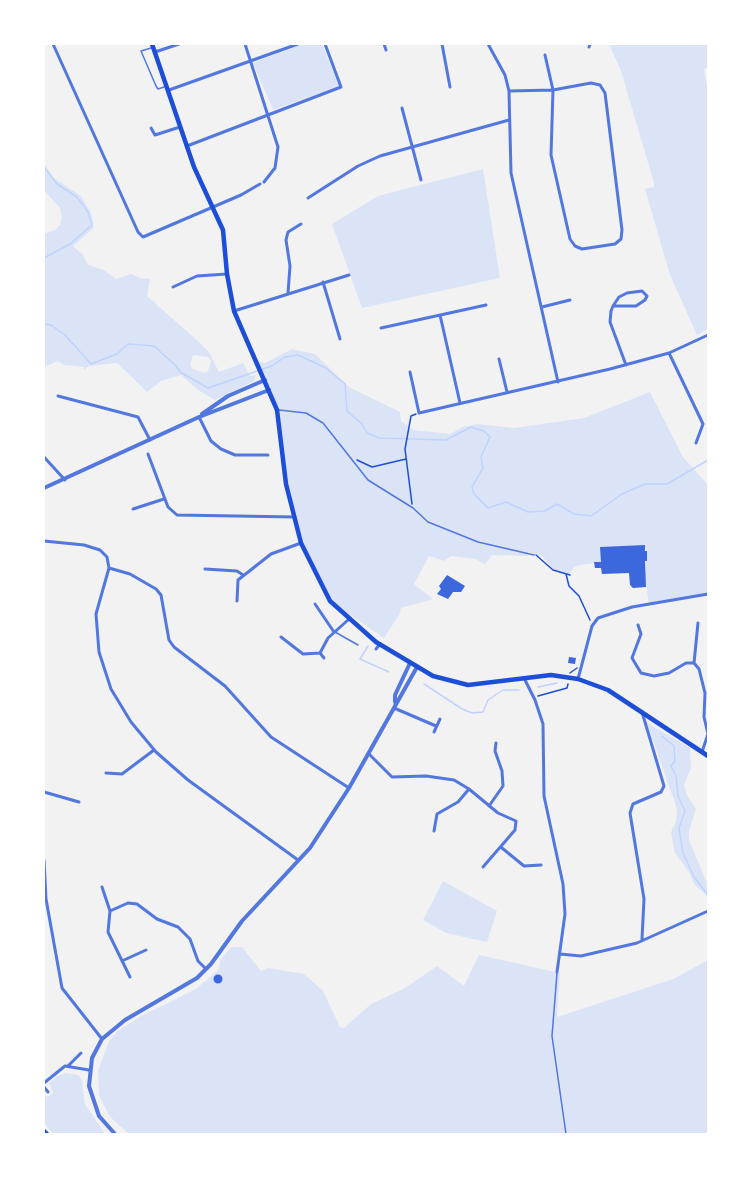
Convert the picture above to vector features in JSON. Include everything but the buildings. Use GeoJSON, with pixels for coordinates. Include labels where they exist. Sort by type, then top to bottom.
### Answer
{"type":"FeatureCollection","features":[{"type":"Feature","properties":{"kind":"main road"},"geometry":{"type":"LineString","coordinates":[[153,48],[187,146],[223,230],[227,274],[234,311],[277,410],[286,484],[301,543],[330,601],[348,620],[380,644],[433,676],[468,685],[557,675],[578,679],[608,690],[708,756]]}},
{"type":"Feature","properties":{"kind":"main road"},"geometry":{"type":"LineString","coordinates":[[44,1131],[47,1134]]}},
{"type":"Feature","properties":{"kind":"street"},"geometry":{"type":"LineString","coordinates":[[53,44],[138,232],[143,237],[150,236],[196,213],[241,195],[262,183],[275,168],[278,147],[245,44]]}},
{"type":"Feature","properties":{"kind":"street"},"geometry":{"type":"LineString","coordinates":[[153,48],[179,44]]}},
{"type":"Feature","properties":{"kind":"street"},"geometry":{"type":"LineString","coordinates":[[168,88],[298,44]]}},
{"type":"Feature","properties":{"kind":"street"},"geometry":{"type":"LineString","coordinates":[[187,146],[341,87],[325,44]]}},
{"type":"Feature","properties":{"kind":"street"},"geometry":{"type":"LineString","coordinates":[[384,44],[386,50]]}},
{"type":"Feature","properties":{"kind":"street"},"geometry":{"type":"LineString","coordinates":[[442,44],[450,87]]}},
{"type":"Feature","properties":{"kind":"street"},"geometry":{"type":"LineString","coordinates":[[488,44],[505,75],[509,91],[511,172],[558,382]]}},
{"type":"Feature","properties":{"kind":"street"},"geometry":{"type":"LineString","coordinates":[[509,91],[553,90],[591,83],[600,85],[604,93],[622,230],[621,239],[615,244],[582,249],[575,246],[570,239],[550,154],[553,90],[545,55]]}},
{"type":"Feature","properties":{"kind":"street"},"geometry":{"type":"LineString","coordinates":[[402,108],[421,180]]}},
{"type":"Feature","properties":{"kind":"street"},"geometry":{"type":"LineString","coordinates":[[308,198],[358,166],[413,147],[509,120]]}},
{"type":"Feature","properties":{"kind":"street"},"geometry":{"type":"LineString","coordinates":[[151,128],[155,135],[182,127]]}},
{"type":"Feature","properties":{"kind":"street"},"geometry":{"type":"LineString","coordinates":[[288,293],[290,266],[286,240],[288,232],[301,224]]}},
{"type":"Feature","properties":{"kind":"street"},"geometry":{"type":"LineString","coordinates":[[173,287],[197,276],[227,274]]}},
{"type":"Feature","properties":{"kind":"street"},"geometry":{"type":"LineString","coordinates":[[234,311],[349,275]]}},
{"type":"Feature","properties":{"kind":"street"},"geometry":{"type":"LineString","coordinates":[[322,282],[340,339]]}},
{"type":"Feature","properties":{"kind":"street"},"geometry":{"type":"LineString","coordinates":[[613,306],[636,306],[647,296],[642,291],[627,293],[619,297],[613,306],[610,322],[626,365]]}},
{"type":"Feature","properties":{"kind":"street"},"geometry":{"type":"LineString","coordinates":[[542,307],[570,300]]}},
{"type":"Feature","properties":{"kind":"street"},"geometry":{"type":"LineString","coordinates":[[381,328],[486,305]]}},
{"type":"Feature","properties":{"kind":"street"},"geometry":{"type":"LineString","coordinates":[[440,315],[460,403]]}},
{"type":"Feature","properties":{"kind":"street"},"geometry":{"type":"LineString","coordinates":[[410,372],[419,413],[626,365],[669,353],[708,334]]}},
{"type":"Feature","properties":{"kind":"street"},"geometry":{"type":"LineString","coordinates":[[669,353],[703,424],[696,443]]}},
{"type":"Feature","properties":{"kind":"street"},"geometry":{"type":"LineString","coordinates":[[499,359],[507,392]]}},
{"type":"Feature","properties":{"kind":"street"},"geometry":{"type":"LineString","coordinates":[[199,417],[228,396],[264,378]]}},
{"type":"Feature","properties":{"kind":"street"},"geometry":{"type":"LineString","coordinates":[[44,489],[199,417],[270,390]]}},
{"type":"Feature","properties":{"kind":"street"},"geometry":{"type":"LineString","coordinates":[[58,396],[138,417],[150,440]]}},
{"type":"Feature","properties":{"kind":"street"},"geometry":{"type":"LineString","coordinates":[[199,417],[212,441],[221,449],[235,454],[268,455]]}},
{"type":"Feature","properties":{"kind":"street"},"geometry":{"type":"LineString","coordinates":[[148,454],[164,499],[168,507],[177,515],[295,517]]}},
{"type":"Feature","properties":{"kind":"street"},"geometry":{"type":"LineString","coordinates":[[44,457],[65,480]]}},
{"type":"Feature","properties":{"kind":"street"},"geometry":{"type":"LineString","coordinates":[[133,509],[164,499]]}},
{"type":"Feature","properties":{"kind":"street"},"geometry":{"type":"LineString","coordinates":[[44,541],[68,542],[100,550],[107,557],[109,568],[96,614],[99,652],[111,689],[131,722],[154,750],[188,780],[298,861]]}},
{"type":"Feature","properties":{"kind":"street"},"geometry":{"type":"LineString","coordinates":[[237,601],[238,580],[243,575],[271,554],[301,543]]}},
{"type":"Feature","properties":{"kind":"street"},"geometry":{"type":"LineString","coordinates":[[109,568],[130,574],[156,589],[161,595],[169,640],[174,647],[225,686],[271,737],[350,788]]}},
{"type":"Feature","properties":{"kind":"street"},"geometry":{"type":"LineString","coordinates":[[205,569],[237,571],[243,575]]}},
{"type":"Feature","properties":{"kind":"street"},"geometry":{"type":"LineString","coordinates":[[578,679],[592,626],[598,618],[632,607],[708,594]]}},
{"type":"Feature","properties":{"kind":"street"},"geometry":{"type":"LineString","coordinates":[[315,604],[334,632]]}},
{"type":"Feature","properties":{"kind":"street"},"geometry":{"type":"LineString","coordinates":[[320,653],[323,644],[348,620]]}},
{"type":"Feature","properties":{"kind":"street"},"geometry":{"type":"LineString","coordinates":[[698,622],[694,663],[699,669],[705,693],[704,717],[708,734],[702,752]]}},
{"type":"Feature","properties":{"kind":"street"},"geometry":{"type":"LineString","coordinates":[[639,625],[641,634],[632,658],[641,674],[654,676],[669,673],[686,663],[694,663]]}},
{"type":"Feature","properties":{"kind":"street"},"geometry":{"type":"LineString","coordinates":[[281,637],[303,654],[320,653]]}},
{"type":"Feature","properties":{"kind":"street"},"geometry":{"type":"LineString","coordinates":[[376,649],[380,644]]}},
{"type":"Feature","properties":{"kind":"street"},"geometry":{"type":"LineString","coordinates":[[320,653],[324,658]]}},
{"type":"Feature","properties":{"kind":"street"},"geometry":{"type":"LineString","coordinates":[[394,705],[395,695],[410,663]]}},
{"type":"Feature","properties":{"kind":"street"},"geometry":{"type":"LineString","coordinates":[[115,1134],[102,1121],[93,1104],[89,1086],[89,1070],[102,1039],[125,1020],[183,989],[206,969],[238,926],[319,837],[350,788],[417,667]]}},
{"type":"Feature","properties":{"kind":"street"},"geometry":{"type":"LineString","coordinates":[[524,678],[534,697],[543,724],[544,796],[563,884],[565,914],[557,972]]}},
{"type":"Feature","properties":{"kind":"street"},"geometry":{"type":"LineString","coordinates":[[394,705],[436,726]]}},
{"type":"Feature","properties":{"kind":"street"},"geometry":{"type":"LineString","coordinates":[[642,712],[664,786],[661,792],[633,804],[630,813],[644,899],[642,939]]}},
{"type":"Feature","properties":{"kind":"street"},"geometry":{"type":"LineString","coordinates":[[434,732],[440,719]]}},
{"type":"Feature","properties":{"kind":"street"},"geometry":{"type":"LineString","coordinates":[[489,806],[501,791],[504,782],[496,754],[496,743]]}},
{"type":"Feature","properties":{"kind":"street"},"geometry":{"type":"LineString","coordinates":[[106,773],[122,774],[154,750]]}},
{"type":"Feature","properties":{"kind":"street"},"geometry":{"type":"LineString","coordinates":[[368,753],[392,777],[444,778],[469,789],[489,806],[516,821],[515,830],[502,848],[483,867]]}},
{"type":"Feature","properties":{"kind":"street"},"geometry":{"type":"LineString","coordinates":[[434,831],[437,814],[458,802],[469,789]]}},
{"type":"Feature","properties":{"kind":"street"},"geometry":{"type":"LineString","coordinates":[[44,792],[79,802]]}},
{"type":"Feature","properties":{"kind":"street"},"geometry":{"type":"LineString","coordinates":[[502,848],[525,866],[541,865]]}},
{"type":"Feature","properties":{"kind":"street"},"geometry":{"type":"LineString","coordinates":[[44,860],[45,900],[64,992],[102,1039]]}},
{"type":"Feature","properties":{"kind":"street"},"geometry":{"type":"LineString","coordinates":[[102,887],[110,911],[108,932],[130,977]]}},
{"type":"Feature","properties":{"kind":"street"},"geometry":{"type":"LineString","coordinates":[[110,911],[132,903],[157,919],[178,927],[190,939],[198,961],[206,969]]}},
{"type":"Feature","properties":{"kind":"street"},"geometry":{"type":"LineString","coordinates":[[560,954],[581,956],[623,947],[664,933],[708,911]]}},
{"type":"Feature","properties":{"kind":"street"},"geometry":{"type":"LineString","coordinates":[[122,961],[146,950]]}},
{"type":"Feature","properties":{"kind":"street"},"geometry":{"type":"LineString","coordinates":[[48,1092],[44,1085],[57,1071],[68,1066],[81,1053]]}},
{"type":"Feature","properties":{"kind":"street"},"geometry":{"type":"LineString","coordinates":[[68,1066],[89,1070]]}},
{"type":"Feature","properties":{"kind":"lane"},"geometry":{"type":"LineString","coordinates":[[139,44],[144,44]]}},
{"type":"Feature","properties":{"kind":"lane"},"geometry":{"type":"LineString","coordinates":[[153,48],[141,51],[158,89],[168,88]]}},
{"type":"Feature","properties":{"kind":"lane"},"geometry":{"type":"LineString","coordinates":[[277,410],[306,413],[316,418],[330,429],[368,480],[413,508],[428,522],[453,533],[534,555]]}},
{"type":"Feature","properties":{"kind":"lane"},"geometry":{"type":"LineString","coordinates":[[334,632],[358,645]]}},
{"type":"Feature","properties":{"kind":"lane"},"geometry":{"type":"LineString","coordinates":[[557,972],[552,1036],[566,1134]]}},
{"type":"Feature","properties":{"kind":"path"},"geometry":{"type":"LineString","coordinates":[[413,508],[405,444],[411,416],[419,413]]}},
{"type":"Feature","properties":{"kind":"path"},"geometry":{"type":"LineString","coordinates":[[351,458],[372,467],[406,459]]}},
{"type":"Feature","properties":{"kind":"path"},"geometry":{"type":"LineString","coordinates":[[534,555],[543,559],[553,570],[570,575]]}},
{"type":"Feature","properties":{"kind":"path"},"geometry":{"type":"LineString","coordinates":[[566,574],[569,586],[591,616],[588,630]]}},
{"type":"Feature","properties":{"kind":"path"},"geometry":{"type":"LineString","coordinates":[[534,697],[558,690]]}},
{"type":"Feature","properties":{"kind":"shaded area"},"geometry":{"type":"Polygon","coordinates":[[[303,44],[322,44],[339,86],[273,110],[253,63],[303,44]]]}},
{"type":"Feature","properties":{"kind":"shaded area"},"geometry":{"type":"Polygon","coordinates":[[[609,44],[708,44],[708,68],[704,69],[708,91],[708,329],[697,335],[670,275],[645,189],[654,187],[654,183],[621,71],[609,44]]]}},
{"type":"Feature","properties":{"kind":"shaded area"},"geometry":{"type":"Polygon","coordinates":[[[44,164],[54,178],[81,196],[91,213],[94,228],[73,246],[83,255],[88,265],[104,270],[116,279],[131,274],[150,279],[147,296],[209,352],[219,372],[243,363],[250,376],[256,375],[254,381],[215,400],[198,390],[181,375],[161,381],[147,392],[117,363],[89,366],[84,370],[84,367],[64,365],[58,361],[44,367],[44,234],[55,230],[60,225],[62,217],[60,208],[44,190],[44,164]],[[193,355],[190,365],[193,369],[204,373],[208,371],[211,361],[208,357],[193,355]]]}},
{"type":"Feature","properties":{"kind":"shaded area"},"geometry":{"type":"Polygon","coordinates":[[[483,169],[500,278],[362,308],[332,224],[378,196],[483,169]]]}},
{"type":"Feature","properties":{"kind":"shaded area"},"geometry":{"type":"Polygon","coordinates":[[[292,349],[315,354],[349,387],[400,412],[401,421],[413,430],[450,434],[463,427],[477,424],[514,428],[584,418],[650,392],[683,457],[708,485],[708,594],[649,604],[645,579],[647,552],[644,545],[601,547],[601,562],[575,566],[569,574],[553,569],[542,556],[528,552],[528,556],[492,555],[485,564],[475,559],[451,556],[444,561],[429,556],[414,584],[433,599],[401,608],[384,638],[330,601],[301,543],[286,484],[277,410],[257,361],[265,363],[292,349]]]}},
{"type":"Feature","properties":{"kind":"shaded area"},"geometry":{"type":"Polygon","coordinates":[[[647,723],[690,748],[691,768],[684,785],[696,809],[689,831],[689,840],[708,885],[708,897],[694,884],[689,872],[675,853],[671,832],[676,821],[677,809],[647,723]]]}},
{"type":"Feature","properties":{"kind":"shaded area"},"geometry":{"type":"Polygon","coordinates":[[[443,881],[497,911],[487,942],[446,933],[423,920],[443,881]]]}},
{"type":"Feature","properties":{"kind":"shaded area"},"geometry":{"type":"Polygon","coordinates":[[[231,947],[242,947],[261,971],[268,968],[304,974],[323,991],[340,1027],[344,1028],[371,1004],[405,988],[437,966],[464,986],[479,955],[560,973],[557,1017],[673,979],[708,960],[708,1134],[129,1134],[110,1117],[99,1096],[98,1071],[109,1041],[118,1031],[141,1016],[196,989],[218,970],[221,959],[231,947]]]}},
{"type":"Feature","properties":{"kind":"shaded area"},"geometry":{"type":"Polygon","coordinates":[[[66,1073],[78,1075],[81,1078],[85,1104],[105,1134],[54,1134],[44,1124],[44,1095],[48,1097],[53,1093],[49,1083],[57,1076],[66,1073]]]}},
{"type":"Feature","properties":{"kind":"waterway"},"geometry":{"type":"LineString","coordinates":[[44,167],[57,184],[77,197],[88,212],[92,225],[70,244],[44,258]]}},
{"type":"Feature","properties":{"kind":"waterway"},"geometry":{"type":"LineString","coordinates":[[44,324],[51,325],[65,335],[91,364],[117,354],[128,344],[154,346],[180,372],[208,388],[272,366],[285,357],[298,355],[326,368],[345,384],[347,411],[362,424],[367,433],[379,438],[446,440],[471,427],[484,431],[490,437],[481,457],[483,468],[472,487],[474,494],[488,508],[506,502],[528,512],[545,511],[557,504],[574,514],[591,516],[622,494],[645,484],[667,484],[708,460]]}},
{"type":"Feature","properties":{"kind":"waterway"},"geometry":{"type":"LineString","coordinates":[[368,646],[360,659],[389,672]]}},
{"type":"Feature","properties":{"kind":"waterway"},"geometry":{"type":"LineString","coordinates":[[538,687],[557,683]]}},
{"type":"Feature","properties":{"kind":"waterway"},"geometry":{"type":"LineString","coordinates":[[424,684],[472,713],[483,712],[488,700],[503,690],[519,690]]}},
{"type":"Feature","properties":{"kind":"waterway"},"geometry":{"type":"LineString","coordinates":[[662,736],[674,746],[675,761],[671,766],[676,776],[678,796],[685,811],[679,828],[683,853],[694,877],[708,895]]}}]}
